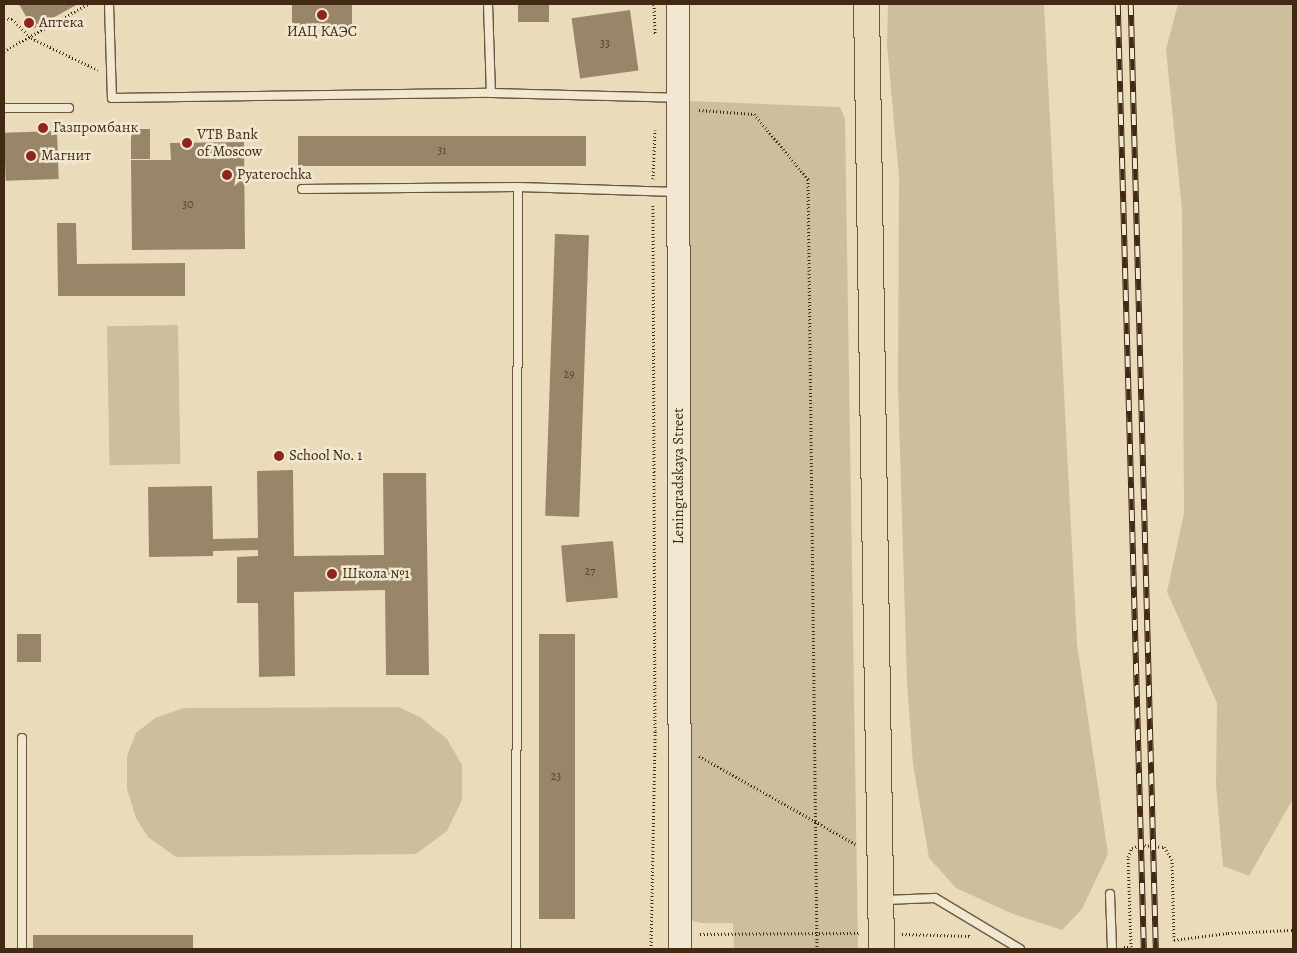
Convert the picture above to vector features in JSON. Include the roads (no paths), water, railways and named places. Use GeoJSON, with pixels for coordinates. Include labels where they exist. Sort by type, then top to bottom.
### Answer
{"type":"FeatureCollection","features":[{"type":"Feature","properties":{"kind":"main road"},"geometry":{"type":"LineString","coordinates":[[866,4],[881,941]]}},
{"type":"Feature","properties":{"kind":"street","name":"Leningradskaya Street"},"geometry":{"type":"LineString","coordinates":[[678,4],[680,942]]}},
{"type":"Feature","properties":{"kind":"lane"},"geometry":{"type":"LineString","coordinates":[[109,4],[112,98],[491,93],[679,103]]}},
{"type":"Feature","properties":{"kind":"lane"},"geometry":{"type":"LineString","coordinates":[[488,4],[491,93]]}},
{"type":"Feature","properties":{"kind":"lane"},"geometry":{"type":"LineString","coordinates":[[4,108],[70,108]]}},
{"type":"Feature","properties":{"kind":"lane"},"geometry":{"type":"LineString","coordinates":[[516,949],[518,187]]}},
{"type":"Feature","properties":{"kind":"lane"},"geometry":{"type":"LineString","coordinates":[[302,189],[518,187],[679,192]]}},
{"type":"Feature","properties":{"kind":"lane"},"geometry":{"type":"LineString","coordinates":[[22,738],[22,949]]}},
{"type":"Feature","properties":{"kind":"lane"},"geometry":{"type":"LineString","coordinates":[[1110,894],[1112,948]]}},
{"type":"Feature","properties":{"kind":"lane"},"geometry":{"type":"LineString","coordinates":[[880,900],[935,898],[1020,949]]}},
{"type":"Feature","properties":{"kind":"railway"},"geometry":{"type":"LineString","coordinates":[[1118,4],[1144,949]]}},
{"type":"Feature","properties":{"kind":"railway"},"geometry":{"type":"LineString","coordinates":[[1131,4],[1156,949]]}},
{"type":"Feature","properties":{"kind":"place","name":"ИАЦ КАЭС"},"geometry":{"type":"Point","coordinates":[322,15]}},
{"type":"Feature","properties":{"kind":"place","name":"Аптека"},"geometry":{"type":"Point","coordinates":[29,23]}},
{"type":"Feature","properties":{"kind":"place","name":"Газпромбанк"},"geometry":{"type":"Point","coordinates":[43,128]}},
{"type":"Feature","properties":{"kind":"place","name":"VTB Bank of Moscow"},"geometry":{"type":"Point","coordinates":[187,143]}},
{"type":"Feature","properties":{"kind":"place","name":"Магнит"},"geometry":{"type":"Point","coordinates":[31,156]}},
{"type":"Feature","properties":{"kind":"place","name":"Pyaterochka"},"geometry":{"type":"Point","coordinates":[227,175]}},
{"type":"Feature","properties":{"kind":"place","name":"School No. 1"},"geometry":{"type":"Point","coordinates":[279,456]}},
{"type":"Feature","properties":{"kind":"place","name":"Школа №1"},"geometry":{"type":"Point","coordinates":[332,574]}}]}
